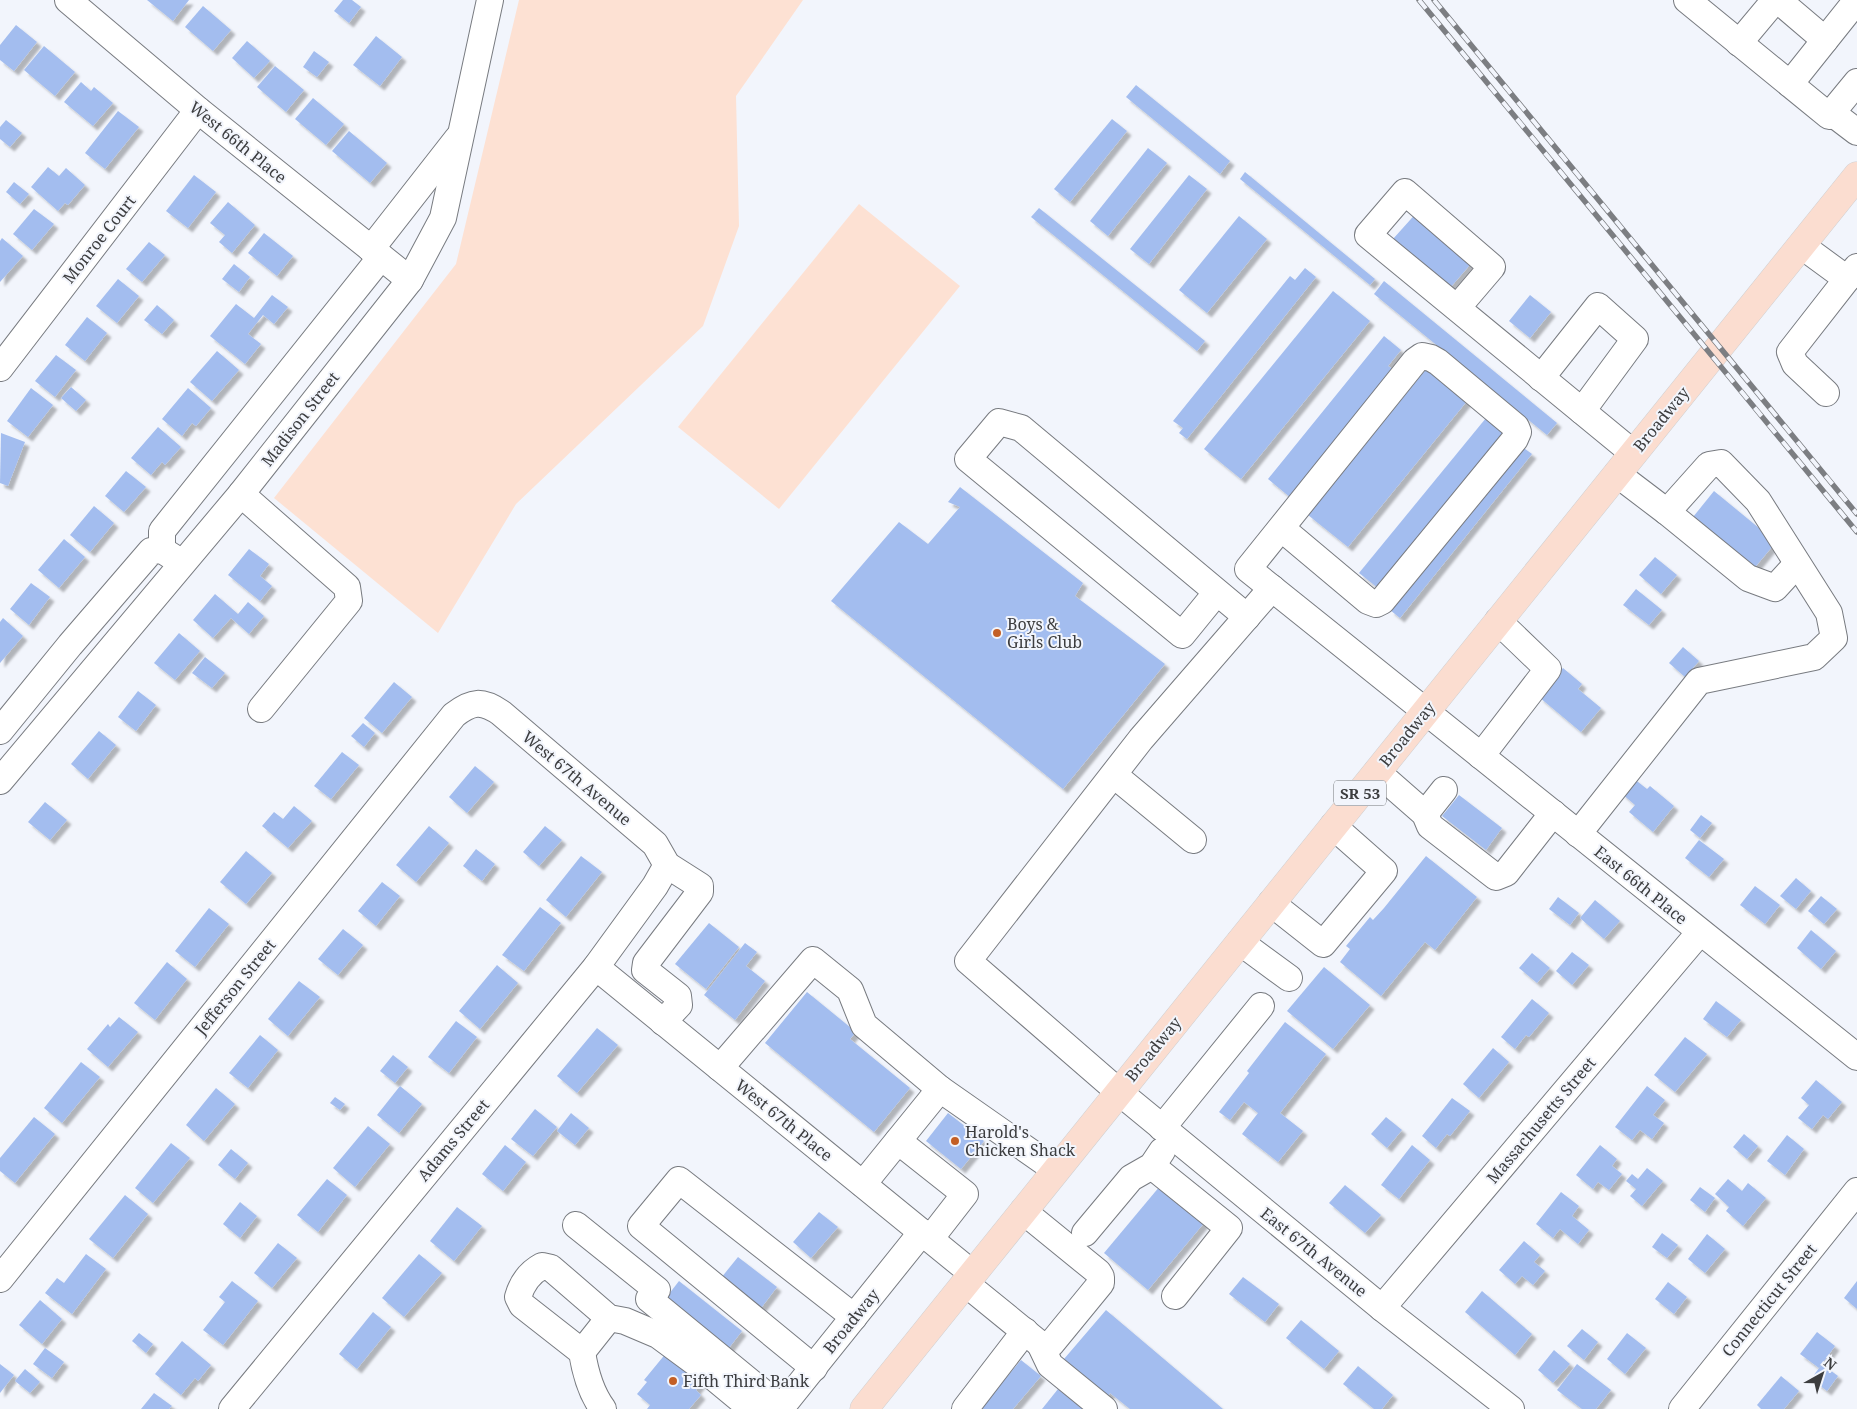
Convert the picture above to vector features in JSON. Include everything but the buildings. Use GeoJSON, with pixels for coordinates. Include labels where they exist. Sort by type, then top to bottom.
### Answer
{"type":"FeatureCollection","features":[{"type":"Feature","properties":{"kind":"main road","name":"Broadway"},"geometry":{"type":"LineString","coordinates":[[864,1409],[1857,176]]}},
{"type":"Feature","properties":{"kind":"street","name":"West 66th Place"},"geometry":{"type":"LineString","coordinates":[[68,0],[198,110],[410,280]]}},
{"type":"Feature","properties":{"kind":"street","name":"Madison Street"},"geometry":{"type":"LineString","coordinates":[[0,781],[172,556],[241,494],[410,280],[442,218],[490,0]]}},
{"type":"Feature","properties":{"kind":"street"},"geometry":{"type":"LineString","coordinates":[[1687,0],[1829,116],[1857,82]]}},
{"type":"Feature","properties":{"kind":"street"},"geometry":{"type":"LineString","coordinates":[[1739,42],[1777,0],[1825,40]]}},
{"type":"Feature","properties":{"kind":"street"},"geometry":{"type":"LineString","coordinates":[[1790,84],[1857,0]]}},
{"type":"Feature","properties":{"kind":"street","name":"Monroe Court"},"geometry":{"type":"LineString","coordinates":[[0,368],[198,110]]}},
{"type":"Feature","properties":{"kind":"street"},"geometry":{"type":"LineString","coordinates":[[1832,113],[1857,132]]}},
{"type":"Feature","properties":{"kind":"street"},"geometry":{"type":"LineString","coordinates":[[172,556],[162,531],[376,253],[462,133]]}},
{"type":"Feature","properties":{"kind":"street"},"geometry":{"type":"LineString","coordinates":[[1457,308],[1492,267],[1405,192],[1368,235],[1582,411],[1667,512],[1748,578],[1775,588],[1797,564]]}},
{"type":"Feature","properties":{"kind":"street"},"geometry":{"type":"LineString","coordinates":[[1802,246],[1852,273],[1790,352],[1795,364],[1826,393]]}},
{"type":"Feature","properties":{"kind":"street"},"geometry":{"type":"LineString","coordinates":[[1541,378],[1598,306],[1635,339],[1582,411]]}},
{"type":"Feature","properties":{"kind":"street"},"geometry":{"type":"LineString","coordinates":[[1422,356],[1438,362],[1516,427],[1518,432],[1515,439],[1382,601],[1376,604],[1368,601],[1281,528],[1415,360],[1422,356]]}},
{"type":"Feature","properties":{"kind":"street"},"geometry":{"type":"LineString","coordinates":[[1217,592],[1182,635],[968,459],[999,422],[1021,428],[1247,617]]}},
{"type":"Feature","properties":{"kind":"street"},"geometry":{"type":"LineString","coordinates":[[1578,834],[1699,681],[1814,657],[1834,638],[1829,613],[1758,501],[1720,463],[1709,465],[1667,512]]}},
{"type":"Feature","properties":{"kind":"street"},"geometry":{"type":"LineString","coordinates":[[241,494],[347,587],[349,601],[261,709]]}},
{"type":"Feature","properties":{"kind":"street","name":"East 66th Place"},"geometry":{"type":"LineString","coordinates":[[1281,528],[1248,569],[1857,1058]]}},
{"type":"Feature","properties":{"kind":"street"},"geometry":{"type":"LineString","coordinates":[[0,731],[70,645],[151,551],[172,556]]}},
{"type":"Feature","properties":{"kind":"street"},"geometry":{"type":"LineString","coordinates":[[1193,840],[1114,775],[1141,740],[1272,588]]}},
{"type":"Feature","properties":{"kind":"street"},"geometry":{"type":"LineString","coordinates":[[1481,756],[1548,669],[1498,621]]}},
{"type":"Feature","properties":{"kind":"street","name":"West 67th Avenue"},"geometry":{"type":"LineString","coordinates":[[476,703],[490,705],[501,713],[655,844],[667,865]]}},
{"type":"Feature","properties":{"kind":"street","name":"Jefferson Street"},"geometry":{"type":"LineString","coordinates":[[0,1279],[454,715],[465,707],[476,703]]}},
{"type":"Feature","properties":{"kind":"street"},"geometry":{"type":"LineString","coordinates":[[1377,772],[1425,814],[1430,826],[1496,877],[1506,873],[1552,814]]}},
{"type":"Feature","properties":{"kind":"street","name":"East 67th Avenue"},"geometry":{"type":"LineString","coordinates":[[1114,775],[968,961],[1119,1092],[1382,1308],[1511,1409]]}},
{"type":"Feature","properties":{"kind":"street"},"geometry":{"type":"LineString","coordinates":[[1425,814],[1444,790]]}},
{"type":"Feature","properties":{"kind":"street"},"geometry":{"type":"LineString","coordinates":[[1271,903],[1323,944],[1384,871],[1333,826]]}},
{"type":"Feature","properties":{"kind":"street"},"geometry":{"type":"LineString","coordinates":[[663,1022],[679,1005],[678,996],[645,970],[646,964],[700,892],[700,886],[667,865]]}},
{"type":"Feature","properties":{"kind":"street","name":"Adams Street"},"geometry":{"type":"LineString","coordinates":[[232,1409],[596,967],[655,886],[667,865]]}},
{"type":"Feature","properties":{"kind":"street","name":"Massachusetts Street"},"geometry":{"type":"LineString","coordinates":[[1382,1308],[1700,932]]}},
{"type":"Feature","properties":{"kind":"street"},"geometry":{"type":"LineString","coordinates":[[1240,942],[1289,978]]}},
{"type":"Feature","properties":{"kind":"street"},"geometry":{"type":"LineString","coordinates":[[720,1068],[813,960],[850,990],[864,1025],[940,1089],[1056,1170]]}},
{"type":"Feature","properties":{"kind":"street","name":"West 67th Place"},"geometry":{"type":"LineString","coordinates":[[596,967],[926,1236],[1032,1337]]}},
{"type":"Feature","properties":{"kind":"street"},"geometry":{"type":"LineString","coordinates":[[1085,1233],[1131,1178],[1152,1166],[1168,1132],[1261,1006]]}},
{"type":"Feature","properties":{"kind":"street"},"geometry":{"type":"LineString","coordinates":[[863,1184],[940,1089]]}},
{"type":"Feature","properties":{"kind":"street","name":"Broadway"},"geometry":{"type":"LineString","coordinates":[[781,1408],[854,1317],[965,1194],[898,1140]]}},
{"type":"Feature","properties":{"kind":"street"},"geometry":{"type":"LineString","coordinates":[[1152,1166],[1229,1228]]}},
{"type":"Feature","properties":{"kind":"street"},"geometry":{"type":"LineString","coordinates":[[814,1368],[641,1226],[678,1180],[854,1317]]}},
{"type":"Feature","properties":{"kind":"street","name":"Connecticut Street"},"geometry":{"type":"LineString","coordinates":[[1682,1409],[1857,1191]]}},
{"type":"Feature","properties":{"kind":"street"},"geometry":{"type":"LineString","coordinates":[[1175,1296],[1252,1201]]}},
{"type":"Feature","properties":{"kind":"street"},"geometry":{"type":"LineString","coordinates":[[1024,1211],[1098,1272],[1101,1277],[1101,1283],[1052,1344],[1046,1346],[1032,1337]]}},
{"type":"Feature","properties":{"kind":"street"},"geometry":{"type":"LineString","coordinates":[[576,1225],[657,1290],[649,1299],[781,1408]]}},
{"type":"Feature","properties":{"kind":"street"},"geometry":{"type":"LineString","coordinates":[[603,1409],[596,1400],[582,1352],[522,1305],[518,1297],[521,1286],[532,1271],[542,1266],[551,1268],[609,1318],[625,1321],[658,1334],[752,1409]]}},
{"type":"Feature","properties":{"kind":"street"},"geometry":{"type":"LineString","coordinates":[[582,1352],[609,1318]]}},
{"type":"Feature","properties":{"kind":"street"},"geometry":{"type":"LineString","coordinates":[[965,1409],[1032,1337]]}},
{"type":"Feature","properties":{"kind":"street"},"geometry":{"type":"LineString","coordinates":[[1032,1337],[1050,1365],[1104,1409]]}},
{"type":"Feature","properties":{"kind":"shaded area"},"geometry":{"type":"Polygon","coordinates":[[[519,0],[803,0],[736,96],[739,226],[703,326],[516,504],[438,633],[274,498],[456,264],[519,0]]]}},
{"type":"Feature","properties":{"kind":"shaded area"},"geometry":{"type":"Polygon","coordinates":[[[859,204],[960,286],[779,509],[678,427],[859,204]]]}},
{"type":"Feature","properties":{"kind":"railway"},"geometry":{"type":"LineString","coordinates":[[1419,0],[1857,532]]}},
{"type":"Feature","properties":{"kind":"railway"},"geometry":{"type":"LineString","coordinates":[[1434,0],[1857,514]]}},
{"type":"Feature","properties":{"kind":"place","name":"Boys & Girls Club"},"geometry":{"type":"Point","coordinates":[997,633]}},
{"type":"Feature","properties":{"kind":"place","name":"Harold's Chicken Shack"},"geometry":{"type":"Point","coordinates":[955,1141]}},
{"type":"Feature","properties":{"kind":"place","name":"Fifth Third Bank"},"geometry":{"type":"Point","coordinates":[673,1381]}}]}
